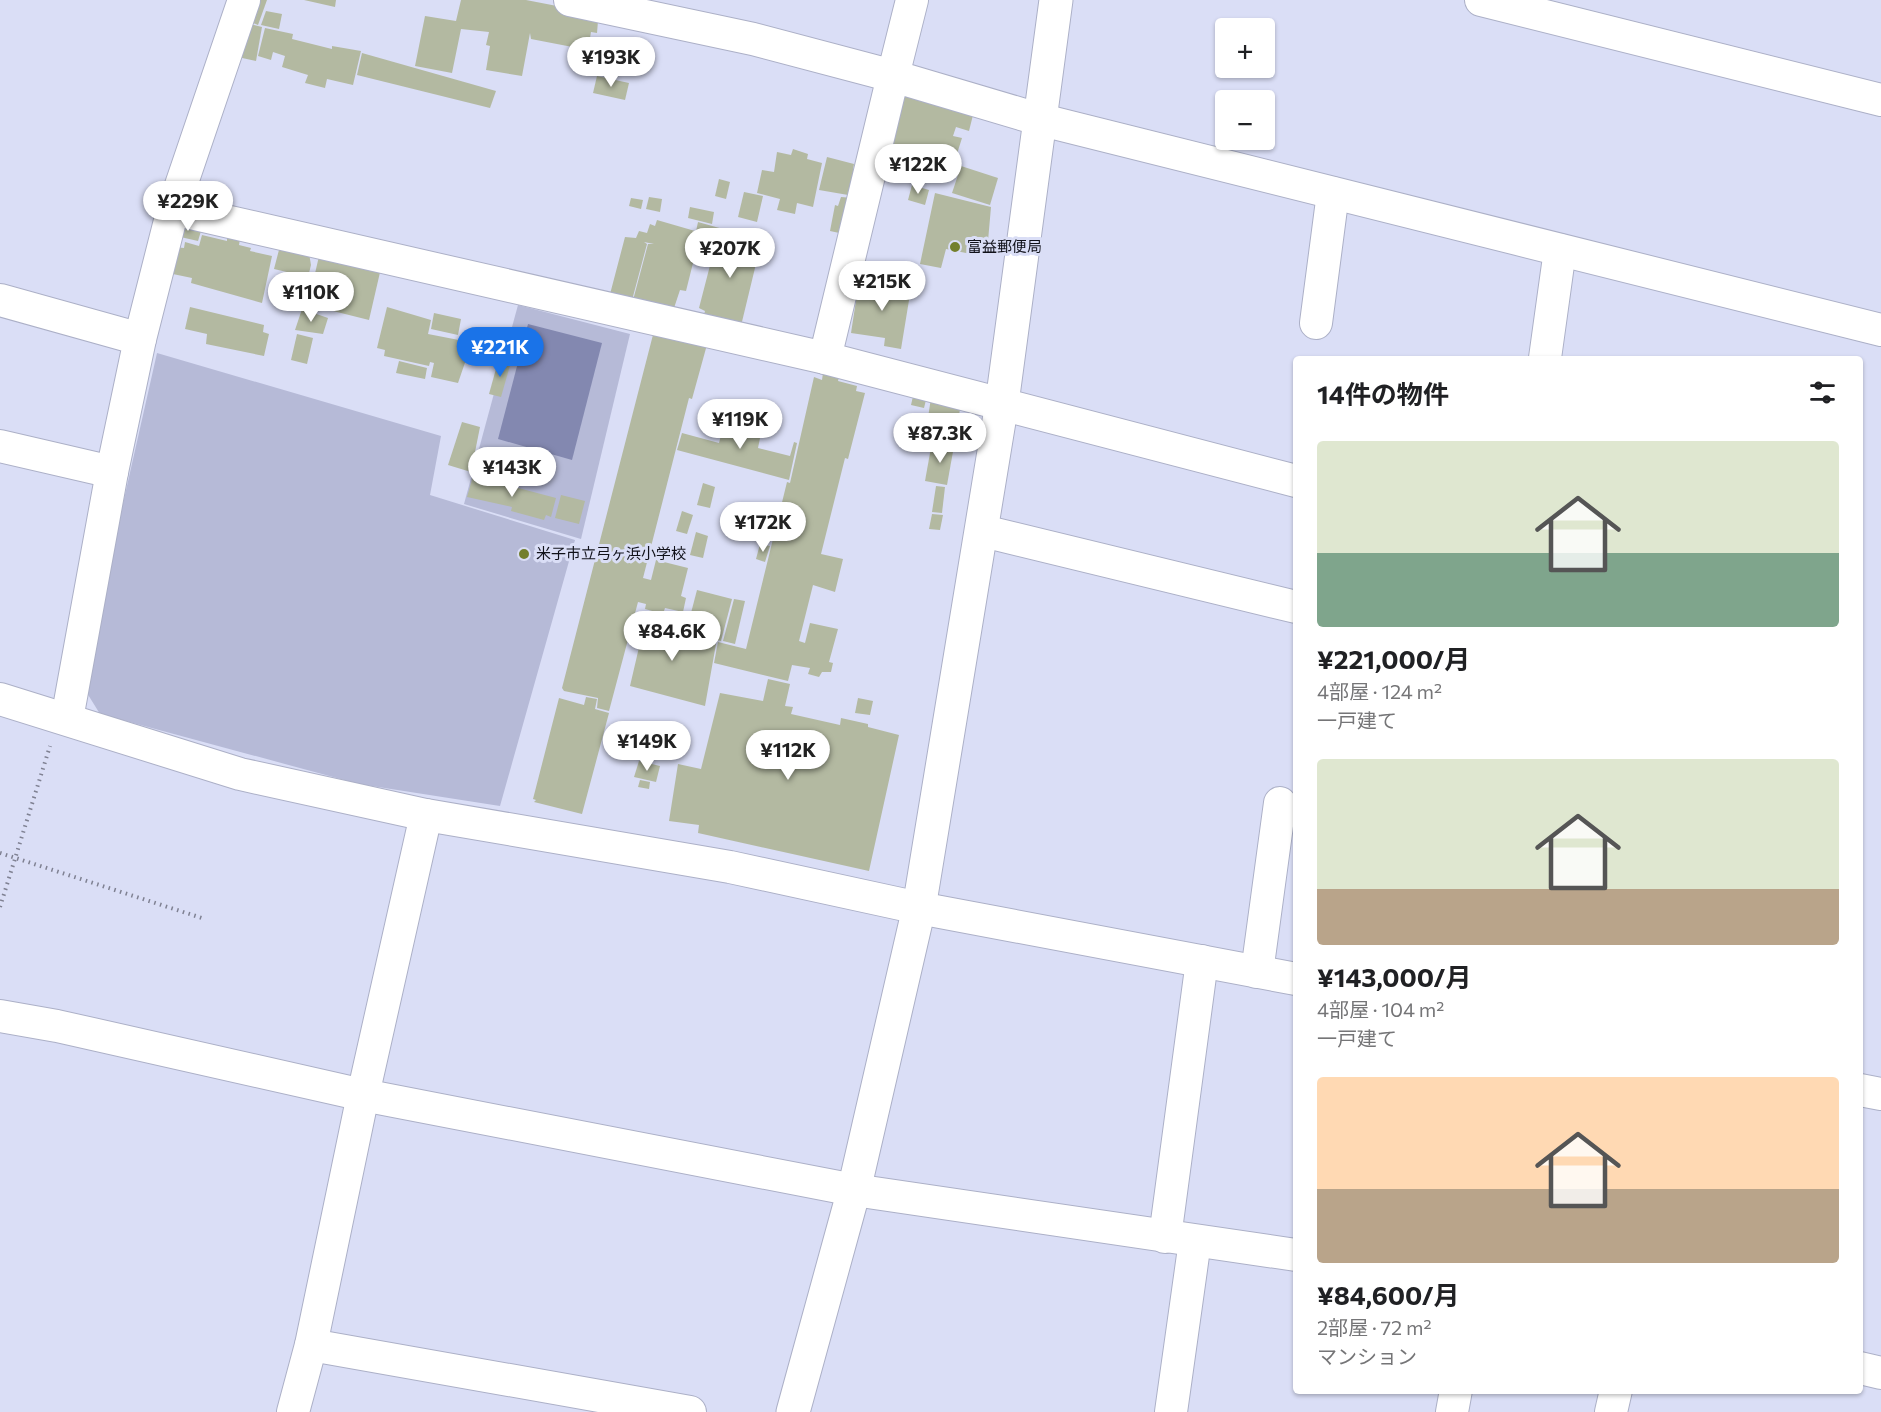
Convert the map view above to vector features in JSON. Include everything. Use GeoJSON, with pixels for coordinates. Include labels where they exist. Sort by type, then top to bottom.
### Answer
{"type":"FeatureCollection","features":[{"type":"Feature","properties":{"kind":"street"},"geometry":{"type":"LineString","coordinates":[[63,718],[112,472],[141,339],[173,209],[244,0]]}},
{"type":"Feature","properties":{"kind":"street"},"geometry":{"type":"LineString","coordinates":[[570,0],[753,39],[893,76],[1038,119],[1881,330]]}},
{"type":"Feature","properties":{"kind":"street"},"geometry":{"type":"LineString","coordinates":[[825,358],[912,0]]}},
{"type":"Feature","properties":{"kind":"street"},"geometry":{"type":"LineString","coordinates":[[793,1412],[854,1190],[919,908],[983,531],[1056,0]]}},
{"type":"Feature","properties":{"kind":"street"},"geometry":{"type":"LineString","coordinates":[[1480,0],[1881,100]]}},
{"type":"Feature","properties":{"kind":"street"},"geometry":{"type":"LineString","coordinates":[[1316,323],[1333,193]]}},
{"type":"Feature","properties":{"kind":"street"},"geometry":{"type":"LineString","coordinates":[[173,209],[825,358],[1293,480]]}},
{"type":"Feature","properties":{"kind":"street"},"geometry":{"type":"LineString","coordinates":[[1545,356],[1560,249]]}},
{"type":"Feature","properties":{"kind":"street"},"geometry":{"type":"LineString","coordinates":[[0,300],[141,339]]}},
{"type":"Feature","properties":{"kind":"street"},"geometry":{"type":"LineString","coordinates":[[0,446],[112,472]]}},
{"type":"Feature","properties":{"kind":"street"},"geometry":{"type":"LineString","coordinates":[[983,531],[1293,606]]}},
{"type":"Feature","properties":{"kind":"street"},"geometry":{"type":"LineString","coordinates":[[0,699],[240,774],[426,815],[730,867],[919,908],[1293,978]]}},
{"type":"Feature","properties":{"kind":"street"},"geometry":{"type":"LineString","coordinates":[[1257,972],[1280,803]]}},
{"type":"Feature","properties":{"kind":"street"},"geometry":{"type":"LineString","coordinates":[[294,1412],[311,1345],[363,1095],[426,815]]}},
{"type":"Feature","properties":{"kind":"street"},"geometry":{"type":"LineString","coordinates":[[1171,1412],[1180,1239],[1202,961]]}},
{"type":"Feature","properties":{"kind":"street"},"geometry":{"type":"LineString","coordinates":[[0,1016],[57,1026],[363,1095],[854,1190],[1293,1255]]}},
{"type":"Feature","properties":{"kind":"street"},"geometry":{"type":"LineString","coordinates":[[1863,1091],[1881,1094]]}},
{"type":"Feature","properties":{"kind":"street"},"geometry":{"type":"LineString","coordinates":[[311,1345],[690,1412]]}},
{"type":"Feature","properties":{"kind":"street"},"geometry":{"type":"LineString","coordinates":[[1863,1369],[1881,1373]]}},
{"type":"Feature","properties":{"kind":"street"},"geometry":{"type":"LineString","coordinates":[[1452,1412],[1455,1394]]}},
{"type":"Feature","properties":{"kind":"street"},"geometry":{"type":"LineString","coordinates":[[1611,1412],[1615,1394]]}},
{"type":"Feature","properties":{"kind":"path"},"geometry":{"type":"LineString","coordinates":[[0,907],[14,859],[63,718]]}},
{"type":"Feature","properties":{"kind":"path"},"geometry":{"type":"LineString","coordinates":[[0,854],[205,918]]}},
{"type":"Feature","properties":{"kind":"shaded area"},"geometry":{"type":"Polygon","coordinates":[[[518,305],[630,334],[581,539],[464,504],[518,305]]]}},
{"type":"Feature","properties":{"kind":"shaded area"},"geometry":{"type":"Polygon","coordinates":[[[528,324],[602,343],[572,460],[498,439],[528,324]]]}},
{"type":"Feature","properties":{"kind":"shaded area"},"geometry":{"type":"Polygon","coordinates":[[[157,353],[441,436],[430,495],[575,540],[500,806],[359,784],[100,714],[82,685],[157,353]]]}},
{"type":"Feature","properties":{"kind":"building"},"geometry":{"type":"Polygon","coordinates":[[[253,0],[267,0],[258,25],[246,20],[253,0]]]}},
{"type":"Feature","properties":{"kind":"building"},"geometry":{"type":"Polygon","coordinates":[[[304,0],[336,0],[335,7],[304,0]]]}},
{"type":"Feature","properties":{"kind":"building"},"geometry":{"type":"Polygon","coordinates":[[[461,0],[526,0],[557,6],[598,21],[597,33],[591,32],[588,50],[531,39],[530,33],[522,76],[486,70],[490,46],[486,45],[489,32],[461,29],[452,73],[415,66],[425,16],[456,21],[461,0]]]}},
{"type":"Feature","properties":{"kind":"building"},"geometry":{"type":"Polygon","coordinates":[[[266,11],[282,14],[279,29],[261,25],[266,11]]]}},
{"type":"Feature","properties":{"kind":"building"},"geometry":{"type":"Polygon","coordinates":[[[242,22],[262,27],[256,61],[233,56],[242,22]]]}},
{"type":"Feature","properties":{"kind":"building"},"geometry":{"type":"Polygon","coordinates":[[[265,28],[293,34],[292,39],[332,49],[332,46],[361,51],[353,85],[327,79],[325,88],[305,83],[308,75],[282,67],[285,56],[273,52],[271,60],[258,56],[265,28]]]}},
{"type":"Feature","properties":{"kind":"building"},"geometry":{"type":"Polygon","coordinates":[[[362,53],[496,91],[490,108],[357,75],[362,53]]]}},
{"type":"Feature","properties":{"kind":"building"},"geometry":{"type":"Polygon","coordinates":[[[597,76],[629,83],[625,100],[593,93],[597,76]]]}},
{"type":"Feature","properties":{"kind":"building"},"geometry":{"type":"Polygon","coordinates":[[[904,83],[975,107],[969,131],[956,127],[953,136],[962,138],[950,176],[886,156],[904,83]]]}},
{"type":"Feature","properties":{"kind":"building"},"geometry":{"type":"Polygon","coordinates":[[[793,149],[808,154],[807,159],[822,163],[813,207],[797,203],[795,214],[777,210],[780,199],[757,193],[762,170],[774,172],[777,152],[791,155],[793,149]]]}},
{"type":"Feature","properties":{"kind":"building"},"geometry":{"type":"Polygon","coordinates":[[[827,157],[854,164],[853,170],[861,171],[854,196],[819,190],[827,157]]]}},
{"type":"Feature","properties":{"kind":"building"},"geometry":{"type":"Polygon","coordinates":[[[961,166],[998,178],[990,205],[952,193],[961,166]]]}},
{"type":"Feature","properties":{"kind":"building"},"geometry":{"type":"Polygon","coordinates":[[[719,179],[730,182],[726,199],[715,196],[719,179]]]}},
{"type":"Feature","properties":{"kind":"building"},"geometry":{"type":"Polygon","coordinates":[[[912,185],[929,190],[925,205],[908,200],[912,185]]]}},
{"type":"Feature","properties":{"kind":"building"},"geometry":{"type":"Polygon","coordinates":[[[744,192],[763,196],[757,222],[738,217],[744,192]]]}},
{"type":"Feature","properties":{"kind":"building"},"geometry":{"type":"Polygon","coordinates":[[[935,193],[991,207],[988,241],[984,241],[981,256],[946,249],[941,268],[920,264],[935,193]]]}},
{"type":"Feature","properties":{"kind":"building"},"geometry":{"type":"Polygon","coordinates":[[[649,197],[662,199],[660,212],[646,209],[649,197]]]}},
{"type":"Feature","properties":{"kind":"building"},"geometry":{"type":"Polygon","coordinates":[[[841,197],[853,198],[844,234],[830,231],[835,205],[838,206],[841,197]]]}},
{"type":"Feature","properties":{"kind":"building"},"geometry":{"type":"Polygon","coordinates":[[[631,198],[643,200],[641,209],[629,206],[631,198]]]}},
{"type":"Feature","properties":{"kind":"building"},"geometry":{"type":"Polygon","coordinates":[[[690,207],[714,212],[712,224],[688,218],[690,207]]]}},
{"type":"Feature","properties":{"kind":"building"},"geometry":{"type":"Polygon","coordinates":[[[657,220],[695,231],[693,237],[699,239],[686,291],[680,290],[672,314],[632,304],[648,244],[654,244],[644,242],[647,244],[631,304],[609,298],[625,237],[636,238],[639,231],[647,233],[650,224],[655,226],[657,220]]]}},
{"type":"Feature","properties":{"kind":"building"},"geometry":{"type":"Polygon","coordinates":[[[180,221],[201,231],[198,241],[176,236],[180,221]]]}},
{"type":"Feature","properties":{"kind":"building"},"geometry":{"type":"Polygon","coordinates":[[[698,222],[723,229],[718,249],[699,244],[701,238],[695,236],[698,222]]]}},
{"type":"Feature","properties":{"kind":"building"},"geometry":{"type":"Polygon","coordinates":[[[725,230],[762,239],[740,330],[703,318],[705,311],[699,308],[714,250],[719,251],[725,230]]]}},
{"type":"Feature","properties":{"kind":"building"},"geometry":{"type":"Polygon","coordinates":[[[202,235],[227,241],[227,236],[240,239],[239,245],[251,248],[250,251],[272,256],[262,303],[191,283],[192,278],[168,273],[174,247],[184,248],[185,242],[199,246],[202,235]]]}},
{"type":"Feature","properties":{"kind":"building"},"geometry":{"type":"Polygon","coordinates":[[[257,242],[308,247],[311,265],[308,277],[274,269],[280,246],[271,244],[270,248],[257,242]]]}},
{"type":"Feature","properties":{"kind":"building"},"geometry":{"type":"Polygon","coordinates":[[[320,252],[381,268],[369,320],[329,310],[322,306],[323,301],[309,299],[320,252]]]}},
{"type":"Feature","properties":{"kind":"building"},"geometry":{"type":"Polygon","coordinates":[[[859,281],[911,288],[901,349],[884,346],[885,338],[851,333],[859,281]]]}},
{"type":"Feature","properties":{"kind":"building"},"geometry":{"type":"Polygon","coordinates":[[[190,307],[264,325],[263,332],[269,334],[264,356],[206,344],[207,334],[185,329],[190,307]]]}},
{"type":"Feature","properties":{"kind":"building"},"geometry":{"type":"Polygon","coordinates":[[[387,307],[431,320],[428,334],[469,342],[467,350],[469,351],[458,383],[431,377],[434,363],[430,362],[429,366],[384,356],[385,350],[377,348],[387,307]]]}},
{"type":"Feature","properties":{"kind":"building"},"geometry":{"type":"Polygon","coordinates":[[[302,309],[328,318],[323,334],[295,330],[302,309]]]}},
{"type":"Feature","properties":{"kind":"building"},"geometry":{"type":"Polygon","coordinates":[[[434,313],[461,319],[458,335],[431,329],[434,313]]]}},
{"type":"Feature","properties":{"kind":"building"},"geometry":{"type":"Polygon","coordinates":[[[655,327],[708,341],[692,399],[689,398],[643,578],[651,580],[656,560],[688,568],[681,596],[686,598],[683,612],[665,608],[663,614],[645,609],[646,604],[638,602],[609,711],[597,708],[598,698],[564,691],[562,688],[655,327]]]}},
{"type":"Feature","properties":{"kind":"building"},"geometry":{"type":"Polygon","coordinates":[[[297,334],[313,338],[307,364],[291,360],[297,334]]]}},
{"type":"Feature","properties":{"kind":"building"},"geometry":{"type":"Polygon","coordinates":[[[499,358],[511,362],[501,397],[489,394],[499,358]]]}},
{"type":"Feature","properties":{"kind":"building"},"geometry":{"type":"Polygon","coordinates":[[[399,361],[427,368],[425,379],[396,373],[399,361]]]}},
{"type":"Feature","properties":{"kind":"building"},"geometry":{"type":"Polygon","coordinates":[[[823,373],[839,377],[838,381],[857,386],[856,391],[865,393],[848,459],[845,458],[821,554],[843,559],[835,592],[813,585],[799,641],[805,643],[810,623],[838,629],[829,662],[833,663],[831,672],[822,672],[819,677],[808,674],[810,668],[792,665],[788,681],[714,663],[718,642],[746,649],[787,482],[790,483],[814,377],[822,380],[823,373]]]}},
{"type":"Feature","properties":{"kind":"building"},"geometry":{"type":"Polygon","coordinates":[[[914,392],[927,396],[924,408],[911,405],[914,392]]]}},
{"type":"Feature","properties":{"kind":"building"},"geometry":{"type":"Polygon","coordinates":[[[931,398],[961,404],[954,442],[925,437],[931,398]]]}},
{"type":"Feature","properties":{"kind":"building"},"geometry":{"type":"Polygon","coordinates":[[[725,419],[762,428],[758,448],[790,456],[794,442],[797,443],[789,480],[677,450],[682,433],[719,443],[725,419]]]}},
{"type":"Feature","properties":{"kind":"building"},"geometry":{"type":"Polygon","coordinates":[[[462,422],[480,427],[471,472],[448,465],[462,422]]]}},
{"type":"Feature","properties":{"kind":"building"},"geometry":{"type":"Polygon","coordinates":[[[932,442],[954,446],[947,485],[925,481],[932,442]]]}},
{"type":"Feature","properties":{"kind":"building"},"geometry":{"type":"Polygon","coordinates":[[[473,476],[556,498],[551,517],[546,515],[544,520],[511,511],[512,507],[467,497],[473,476]]]}},
{"type":"Feature","properties":{"kind":"building"},"geometry":{"type":"Polygon","coordinates":[[[703,483],[715,487],[710,508],[697,505],[703,483]]]}},
{"type":"Feature","properties":{"kind":"building"},"geometry":{"type":"Polygon","coordinates":[[[936,486],[945,487],[942,513],[932,512],[936,486]]]}},
{"type":"Feature","properties":{"kind":"building"},"geometry":{"type":"Polygon","coordinates":[[[561,495],[585,501],[579,524],[555,518],[561,495]]]}},
{"type":"Feature","properties":{"kind":"building"},"geometry":{"type":"Polygon","coordinates":[[[682,511],[693,515],[687,534],[676,531],[682,511]]]}},
{"type":"Feature","properties":{"kind":"building"},"geometry":{"type":"Polygon","coordinates":[[[932,514],[943,515],[940,530],[929,529],[932,514]]]}},
{"type":"Feature","properties":{"kind":"building"},"geometry":{"type":"Polygon","coordinates":[[[696,532],[708,536],[703,558],[690,555],[696,532]]]}},
{"type":"Feature","properties":{"kind":"building"},"geometry":{"type":"Polygon","coordinates":[[[760,544],[770,546],[765,562],[756,559],[760,544]]]}},
{"type":"Feature","properties":{"kind":"building"},"geometry":{"type":"Polygon","coordinates":[[[697,590],[732,599],[721,641],[686,632],[697,590]]]}},
{"type":"Feature","properties":{"kind":"building"},"geometry":{"type":"Polygon","coordinates":[[[734,599],[745,601],[735,644],[723,641],[734,599]]]}},
{"type":"Feature","properties":{"kind":"building"},"geometry":{"type":"Polygon","coordinates":[[[649,617],[674,623],[673,632],[716,644],[705,706],[630,686],[640,643],[629,639],[634,624],[646,628],[649,617]]]}},
{"type":"Feature","properties":{"kind":"building"},"geometry":{"type":"Polygon","coordinates":[[[768,679],[790,684],[785,706],[793,707],[791,714],[840,725],[841,718],[868,724],[868,727],[899,735],[869,871],[698,833],[699,825],[669,821],[678,764],[701,769],[720,693],[763,701],[768,679]]]}},
{"type":"Feature","properties":{"kind":"building"},"geometry":{"type":"Polygon","coordinates":[[[586,697],[597,699],[595,709],[609,713],[582,814],[534,802],[559,698],[584,705],[586,697]]]}},
{"type":"Feature","properties":{"kind":"building"},"geometry":{"type":"Polygon","coordinates":[[[858,698],[873,701],[870,715],[855,713],[858,698]]]}},
{"type":"Feature","properties":{"kind":"building"},"geometry":{"type":"Polygon","coordinates":[[[639,761],[660,766],[656,782],[634,777],[639,761]]]}},
{"type":"Feature","properties":{"kind":"building"},"geometry":{"type":"Polygon","coordinates":[[[640,780],[650,782],[649,789],[638,787],[640,780]]]}},
{"type":"Feature","properties":{"kind":"place","name":"富益郵便局"},"geometry":{"type":"Point","coordinates":[955,247]}},
{"type":"Feature","properties":{"kind":"place","name":"米子市立弓ヶ浜小学校"},"geometry":{"type":"Point","coordinates":[524,554]}}]}
